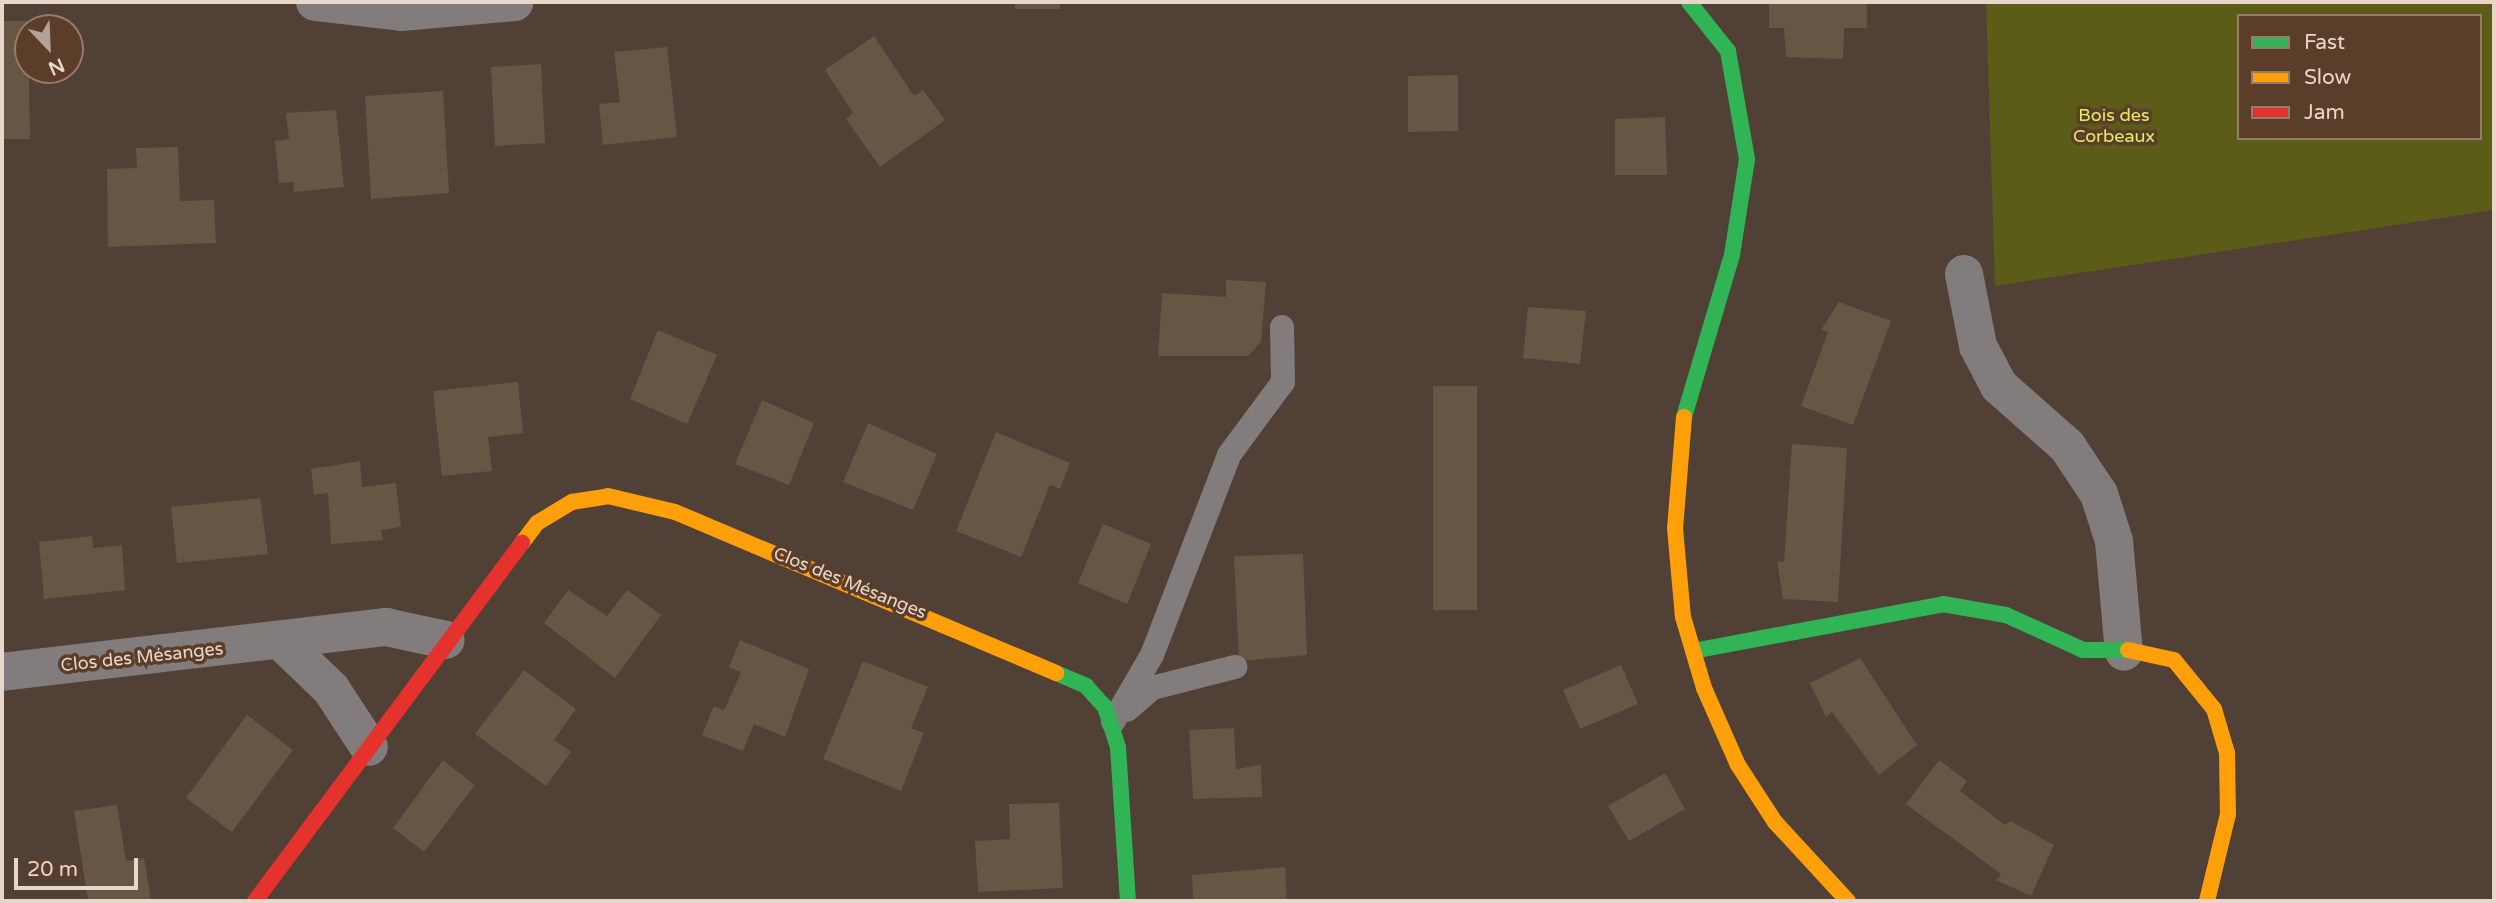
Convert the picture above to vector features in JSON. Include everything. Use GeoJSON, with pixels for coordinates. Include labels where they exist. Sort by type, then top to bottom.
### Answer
{"type":"FeatureCollection","features":[{"type":"Feature","properties":{"kind":"street"},"geometry":{"type":"LineString","coordinates":[[315,2],[401,12],[515,2]]}},
{"type":"Feature","properties":{"kind":"street"},"geometry":{"type":"LineString","coordinates":[[1689,2],[1728,51],[1742,107],[1747,159],[1732,255],[1683,422],[1677,475],[1678,585],[1693,651],[1723,734],[1754,791],[1848,901]]}},
{"type":"Feature","properties":{"kind":"street"},"geometry":{"type":"LineString","coordinates":[[1964,274],[1978,346],[1999,386],[2067,446],[2099,494],[2114,541],[2124,652]]}},
{"type":"Feature","properties":{"kind":"street","name":"Clos des Mésanges"},"geometry":{"type":"LineString","coordinates":[[255,901],[446,640],[537,523],[572,502],[608,496],[675,512],[1053,667],[1086,686],[1113,722]]}},
{"type":"Feature","properties":{"kind":"street"},"geometry":{"type":"LineString","coordinates":[[1693,651],[1943,604],[2006,615],[2083,650],[2124,652],[2174,660],[2202,690],[2222,730],[2228,814],[2207,901]]}},
{"type":"Feature","properties":{"kind":"street","name":"Clos des Mésanges"},"geometry":{"type":"LineString","coordinates":[[2,672],[282,642],[386,627],[446,640]]}},
{"type":"Feature","properties":{"kind":"street"},"geometry":{"type":"LineString","coordinates":[[282,642],[331,689],[369,747]]}},
{"type":"Feature","properties":{"kind":"street"},"geometry":{"type":"LineString","coordinates":[[1113,722],[1128,901]]}},
{"type":"Feature","properties":{"kind":"lane"},"geometry":{"type":"LineString","coordinates":[[1113,722],[1152,655],[1229,455],[1283,382],[1282,327]]}},
{"type":"Feature","properties":{"kind":"lane"},"geometry":{"type":"LineString","coordinates":[[1113,722],[1152,688],[1235,667]]}},
{"type":"Feature","properties":{"kind":"green space","name":"Bois des Corbeaux"},"geometry":{"type":"Polygon","coordinates":[[[1986,2],[2494,2],[2494,210],[1995,286],[1986,2]]]}},
{"type":"Feature","properties":{"kind":"building"},"geometry":{"type":"Polygon","coordinates":[[[1015,2],[1060,2],[1060,9],[1015,9],[1015,2]]]}},
{"type":"Feature","properties":{"kind":"building"},"geometry":{"type":"Polygon","coordinates":[[[1769,2],[1867,2],[1867,28],[1844,28],[1843,59],[1786,57],[1784,28],[1769,28],[1769,2]]]}},
{"type":"Feature","properties":{"kind":"building"},"geometry":{"type":"Polygon","coordinates":[[[2,21],[14,21],[14,84],[29,84],[30,139],[2,139],[2,21]]]}},
{"type":"Feature","properties":{"kind":"building"},"geometry":{"type":"Polygon","coordinates":[[[874,36],[914,96],[923,90],[945,120],[880,167],[846,119],[853,113],[825,70],[874,36]]]}},
{"type":"Feature","properties":{"kind":"building"},"geometry":{"type":"Polygon","coordinates":[[[667,47],[677,137],[603,145],[599,104],[620,102],[614,52],[667,47]]]}},
{"type":"Feature","properties":{"kind":"building"},"geometry":{"type":"Polygon","coordinates":[[[541,64],[545,143],[495,146],[491,67],[541,64]]]}},
{"type":"Feature","properties":{"kind":"building"},"geometry":{"type":"Polygon","coordinates":[[[1458,75],[1458,131],[1408,132],[1408,76],[1458,75]]]}},
{"type":"Feature","properties":{"kind":"building"},"geometry":{"type":"Polygon","coordinates":[[[443,91],[449,193],[371,199],[365,96],[443,91]]]}},
{"type":"Feature","properties":{"kind":"building"},"geometry":{"type":"Polygon","coordinates":[[[336,110],[344,187],[294,192],[293,182],[279,183],[275,141],[289,139],[286,113],[336,110]]]}},
{"type":"Feature","properties":{"kind":"building"},"geometry":{"type":"Polygon","coordinates":[[[1665,117],[1667,175],[1615,175],[1615,119],[1665,117]]]}},
{"type":"Feature","properties":{"kind":"building"},"geometry":{"type":"Polygon","coordinates":[[[178,147],[180,201],[214,200],[216,243],[108,247],[107,169],[137,168],[136,148],[178,147]]]}},
{"type":"Feature","properties":{"kind":"building"},"geometry":{"type":"Polygon","coordinates":[[[1226,280],[1266,282],[1261,342],[1248,356],[1158,356],[1162,293],[1226,297],[1226,280]]]}},
{"type":"Feature","properties":{"kind":"building"},"geometry":{"type":"Polygon","coordinates":[[[1839,302],[1891,321],[1853,425],[1801,406],[1828,332],[1821,330],[1839,302]]]}},
{"type":"Feature","properties":{"kind":"building"},"geometry":{"type":"Polygon","coordinates":[[[1528,307],[1586,311],[1580,364],[1523,358],[1528,307]]]}},
{"type":"Feature","properties":{"kind":"building"},"geometry":{"type":"Polygon","coordinates":[[[658,330],[717,355],[687,424],[630,399],[658,330]]]}},
{"type":"Feature","properties":{"kind":"building"},"geometry":{"type":"Polygon","coordinates":[[[518,382],[523,433],[488,437],[492,471],[442,476],[433,391],[518,382]]]}},
{"type":"Feature","properties":{"kind":"building"},"geometry":{"type":"Polygon","coordinates":[[[1433,386],[1477,386],[1477,610],[1433,610],[1433,386]]]}},
{"type":"Feature","properties":{"kind":"building"},"geometry":{"type":"Polygon","coordinates":[[[762,400],[814,423],[789,485],[735,464],[762,400]]]}},
{"type":"Feature","properties":{"kind":"building"},"geometry":{"type":"Polygon","coordinates":[[[868,423],[937,454],[913,510],[843,482],[868,423]]]}},
{"type":"Feature","properties":{"kind":"building"},"geometry":{"type":"Polygon","coordinates":[[[996,432],[1070,463],[1060,489],[1050,485],[1021,557],[956,531],[996,432]]]}},
{"type":"Feature","properties":{"kind":"building"},"geometry":{"type":"Polygon","coordinates":[[[1792,444],[1847,448],[1838,602],[1783,599],[1777,561],[1784,562],[1792,444]]]}},
{"type":"Feature","properties":{"kind":"building"},"geometry":{"type":"Polygon","coordinates":[[[360,461],[362,487],[396,483],[401,527],[381,530],[383,540],[331,544],[328,493],[314,495],[311,469],[360,461]]]}},
{"type":"Feature","properties":{"kind":"building"},"geometry":{"type":"Polygon","coordinates":[[[260,498],[268,554],[177,563],[171,507],[260,498]]]}},
{"type":"Feature","properties":{"kind":"building"},"geometry":{"type":"Polygon","coordinates":[[[1103,524],[1151,544],[1127,604],[1078,583],[1103,524]]]}},
{"type":"Feature","properties":{"kind":"building"},"geometry":{"type":"Polygon","coordinates":[[[92,536],[93,548],[122,545],[125,590],[44,599],[39,542],[92,536]]]}},
{"type":"Feature","properties":{"kind":"building"},"geometry":{"type":"Polygon","coordinates":[[[1303,554],[1307,655],[1239,661],[1234,556],[1303,554]]]}},
{"type":"Feature","properties":{"kind":"building"},"geometry":{"type":"Polygon","coordinates":[[[568,590],[607,616],[627,590],[661,615],[615,678],[544,623],[568,590]]]}},
{"type":"Feature","properties":{"kind":"building"},"geometry":{"type":"Polygon","coordinates":[[[740,640],[809,669],[785,737],[754,724],[743,751],[702,735],[714,706],[724,710],[741,672],[729,667],[740,640]]]}},
{"type":"Feature","properties":{"kind":"building"},"geometry":{"type":"Polygon","coordinates":[[[1860,658],[1917,745],[1879,775],[1832,712],[1826,717],[1810,683],[1860,658]]]}},
{"type":"Feature","properties":{"kind":"building"},"geometry":{"type":"Polygon","coordinates":[[[863,661],[928,687],[911,728],[924,733],[901,791],[823,759],[863,661]]]}},
{"type":"Feature","properties":{"kind":"building"},"geometry":{"type":"Polygon","coordinates":[[[1621,665],[1638,704],[1580,729],[1563,690],[1621,665]]]}},
{"type":"Feature","properties":{"kind":"building"},"geometry":{"type":"Polygon","coordinates":[[[524,670],[576,709],[554,740],[571,752],[546,786],[475,734],[524,670]]]}},
{"type":"Feature","properties":{"kind":"building"},"geometry":{"type":"Polygon","coordinates":[[[247,715],[293,750],[232,832],[186,798],[247,715]]]}},
{"type":"Feature","properties":{"kind":"building"},"geometry":{"type":"Polygon","coordinates":[[[1234,728],[1236,769],[1261,765],[1262,797],[1193,799],[1189,730],[1234,728]]]}},
{"type":"Feature","properties":{"kind":"building"},"geometry":{"type":"Polygon","coordinates":[[[443,760],[475,785],[424,852],[393,828],[443,760]]]}},
{"type":"Feature","properties":{"kind":"building"},"geometry":{"type":"Polygon","coordinates":[[[1939,760],[1967,781],[1960,791],[2005,825],[2010,821],[2054,845],[2031,896],[1996,880],[2001,874],[1906,804],[1939,760]]]}},
{"type":"Feature","properties":{"kind":"building"},"geometry":{"type":"Polygon","coordinates":[[[1665,773],[1685,809],[1629,841],[1608,806],[1665,773]]]}},
{"type":"Feature","properties":{"kind":"building"},"geometry":{"type":"Polygon","coordinates":[[[1059,803],[1063,888],[978,892],[975,841],[1010,839],[1009,804],[1059,803]]]}},
{"type":"Feature","properties":{"kind":"building"},"geometry":{"type":"Polygon","coordinates":[[[117,805],[126,861],[144,858],[151,900],[88,901],[74,811],[117,805]]]}},
{"type":"Feature","properties":{"kind":"building"},"geometry":{"type":"Polygon","coordinates":[[[1285,867],[1287,901],[1193,901],[1192,875],[1285,867]]]}},
{"type":"Feature","properties":{"kind":"traffic: fast"},"geometry":{"type":"LineString","coordinates":[[1684,417],[1732,255],[1747,159],[1728,51],[1689,2]]}},
{"type":"Feature","properties":{"kind":"traffic: fast"},"geometry":{"type":"LineString","coordinates":[[1693,651],[1943,604],[2006,615],[2083,650],[2128,650]]}},
{"type":"Feature","properties":{"kind":"traffic: fast"},"geometry":{"type":"LineString","coordinates":[[1056,673],[1086,686],[1105,707],[1118,747],[1128,901]]}},
{"type":"Feature","properties":{"kind":"traffic: slow"},"geometry":{"type":"LineString","coordinates":[[1684,417],[1675,528],[1683,617],[1704,688],[1738,765],[1775,822],[1848,901]]}},
{"type":"Feature","properties":{"kind":"traffic: slow"},"geometry":{"type":"LineString","coordinates":[[522,543],[537,523],[572,502],[608,496],[675,512],[1056,673]]}},
{"type":"Feature","properties":{"kind":"traffic: slow"},"geometry":{"type":"LineString","coordinates":[[2128,650],[2174,660],[2214,709],[2227,753],[2228,814],[2207,901]]}},
{"type":"Feature","properties":{"kind":"traffic: jam"},"geometry":{"type":"LineString","coordinates":[[255,901],[522,543]]}}]}
